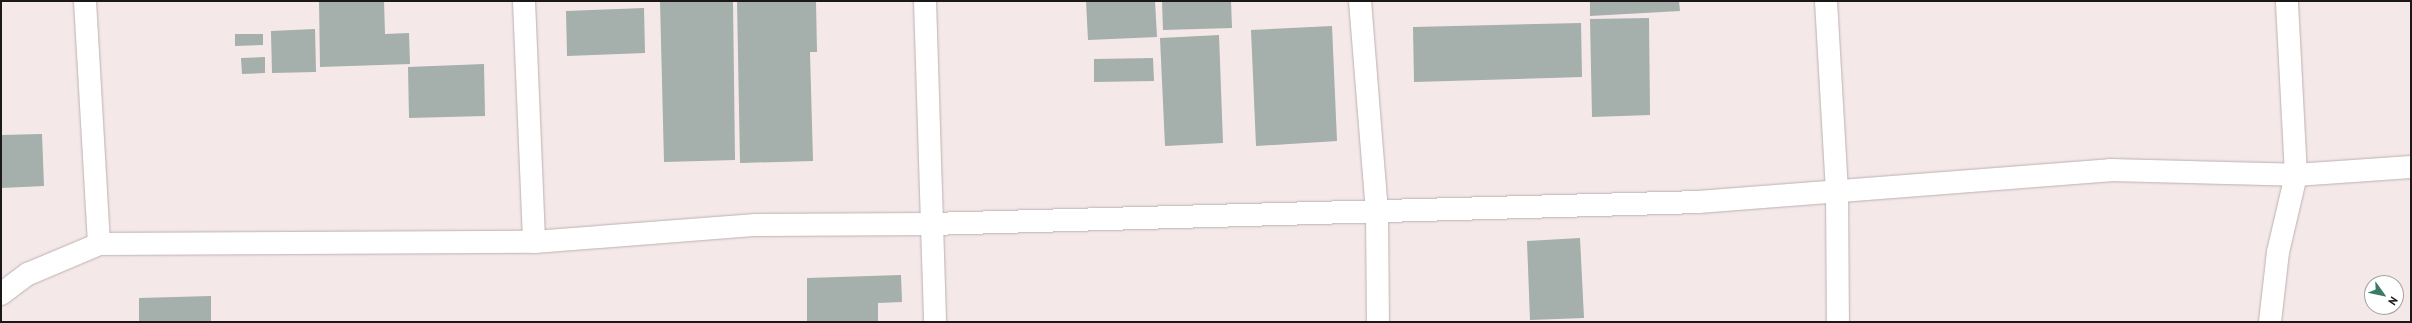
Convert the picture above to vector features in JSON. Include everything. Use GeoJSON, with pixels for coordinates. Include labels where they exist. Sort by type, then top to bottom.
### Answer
{"type":"FeatureCollection","features":[{"type":"Feature","properties":{"kind":"street"},"geometry":{"type":"LineString","coordinates":[[85,1],[99,244]]}},
{"type":"Feature","properties":{"kind":"street"},"geometry":{"type":"LineString","coordinates":[[524,1],[534,242]]}},
{"type":"Feature","properties":{"kind":"street"},"geometry":{"type":"LineString","coordinates":[[925,1],[935,322]]}},
{"type":"Feature","properties":{"kind":"street"},"geometry":{"type":"LineString","coordinates":[[1360,1],[1377,212],[1378,322]]}},
{"type":"Feature","properties":{"kind":"street"},"geometry":{"type":"LineString","coordinates":[[1826,1],[1837,189],[1838,322]]}},
{"type":"Feature","properties":{"kind":"street"},"geometry":{"type":"LineString","coordinates":[[2270,322],[2278,252],[2296,175],[2287,1]]}},
{"type":"Feature","properties":{"kind":"street"},"geometry":{"type":"LineString","coordinates":[[1,294],[28,274],[99,244],[534,242],[756,225],[931,224],[1698,202],[1837,189],[2110,170],[2296,175],[2411,167]]}},
{"type":"Feature","properties":{"kind":"building"},"geometry":{"type":"Polygon","coordinates":[[[319,1],[384,1],[385,34],[409,33],[410,64],[320,67],[319,1]]]}},
{"type":"Feature","properties":{"kind":"building"},"geometry":{"type":"Polygon","coordinates":[[[660,1],[733,1],[735,160],[664,162],[660,1]]]}},
{"type":"Feature","properties":{"kind":"building"},"geometry":{"type":"Polygon","coordinates":[[[737,1],[816,1],[817,52],[810,52],[813,161],[740,163],[737,1]]]}},
{"type":"Feature","properties":{"kind":"building"},"geometry":{"type":"Polygon","coordinates":[[[1086,1],[1155,1],[1157,37],[1088,40],[1086,1]]]}},
{"type":"Feature","properties":{"kind":"building"},"geometry":{"type":"Polygon","coordinates":[[[1162,1],[1231,1],[1232,28],[1163,30],[1162,1]]]}},
{"type":"Feature","properties":{"kind":"building"},"geometry":{"type":"Polygon","coordinates":[[[1590,1],[1679,1],[1680,11],[1590,16],[1590,1]]]}},
{"type":"Feature","properties":{"kind":"building"},"geometry":{"type":"Polygon","coordinates":[[[644,8],[645,53],[567,56],[566,11],[644,8]]]}},
{"type":"Feature","properties":{"kind":"building"},"geometry":{"type":"Polygon","coordinates":[[[1649,18],[1650,115],[1592,117],[1590,19],[1649,18]]]}},
{"type":"Feature","properties":{"kind":"building"},"geometry":{"type":"Polygon","coordinates":[[[1581,23],[1582,77],[1414,82],[1413,27],[1581,23]]]}},
{"type":"Feature","properties":{"kind":"building"},"geometry":{"type":"Polygon","coordinates":[[[1332,26],[1337,141],[1256,146],[1251,30],[1332,26]]]}},
{"type":"Feature","properties":{"kind":"building"},"geometry":{"type":"Polygon","coordinates":[[[315,29],[316,72],[272,73],[271,31],[315,29]]]}},
{"type":"Feature","properties":{"kind":"building"},"geometry":{"type":"Polygon","coordinates":[[[235,34],[263,34],[263,45],[235,46],[235,34]]]}},
{"type":"Feature","properties":{"kind":"building"},"geometry":{"type":"Polygon","coordinates":[[[1219,35],[1223,143],[1165,146],[1160,38],[1219,35]]]}},
{"type":"Feature","properties":{"kind":"building"},"geometry":{"type":"Polygon","coordinates":[[[265,57],[265,73],[242,74],[241,58],[265,57]]]}},
{"type":"Feature","properties":{"kind":"building"},"geometry":{"type":"Polygon","coordinates":[[[1153,58],[1154,81],[1094,82],[1094,59],[1153,58]]]}},
{"type":"Feature","properties":{"kind":"building"},"geometry":{"type":"Polygon","coordinates":[[[484,64],[485,116],[409,118],[408,67],[484,64]]]}},
{"type":"Feature","properties":{"kind":"building"},"geometry":{"type":"Polygon","coordinates":[[[42,134],[44,186],[1,188],[1,135],[42,134]]]}},
{"type":"Feature","properties":{"kind":"building"},"geometry":{"type":"Polygon","coordinates":[[[1580,238],[1584,318],[1530,320],[1527,241],[1580,238]]]}},
{"type":"Feature","properties":{"kind":"building"},"geometry":{"type":"Polygon","coordinates":[[[901,275],[902,302],[878,303],[878,322],[807,322],[807,278],[901,275]]]}},
{"type":"Feature","properties":{"kind":"building"},"geometry":{"type":"Polygon","coordinates":[[[211,296],[211,322],[139,322],[139,298],[211,296]]]}}]}
